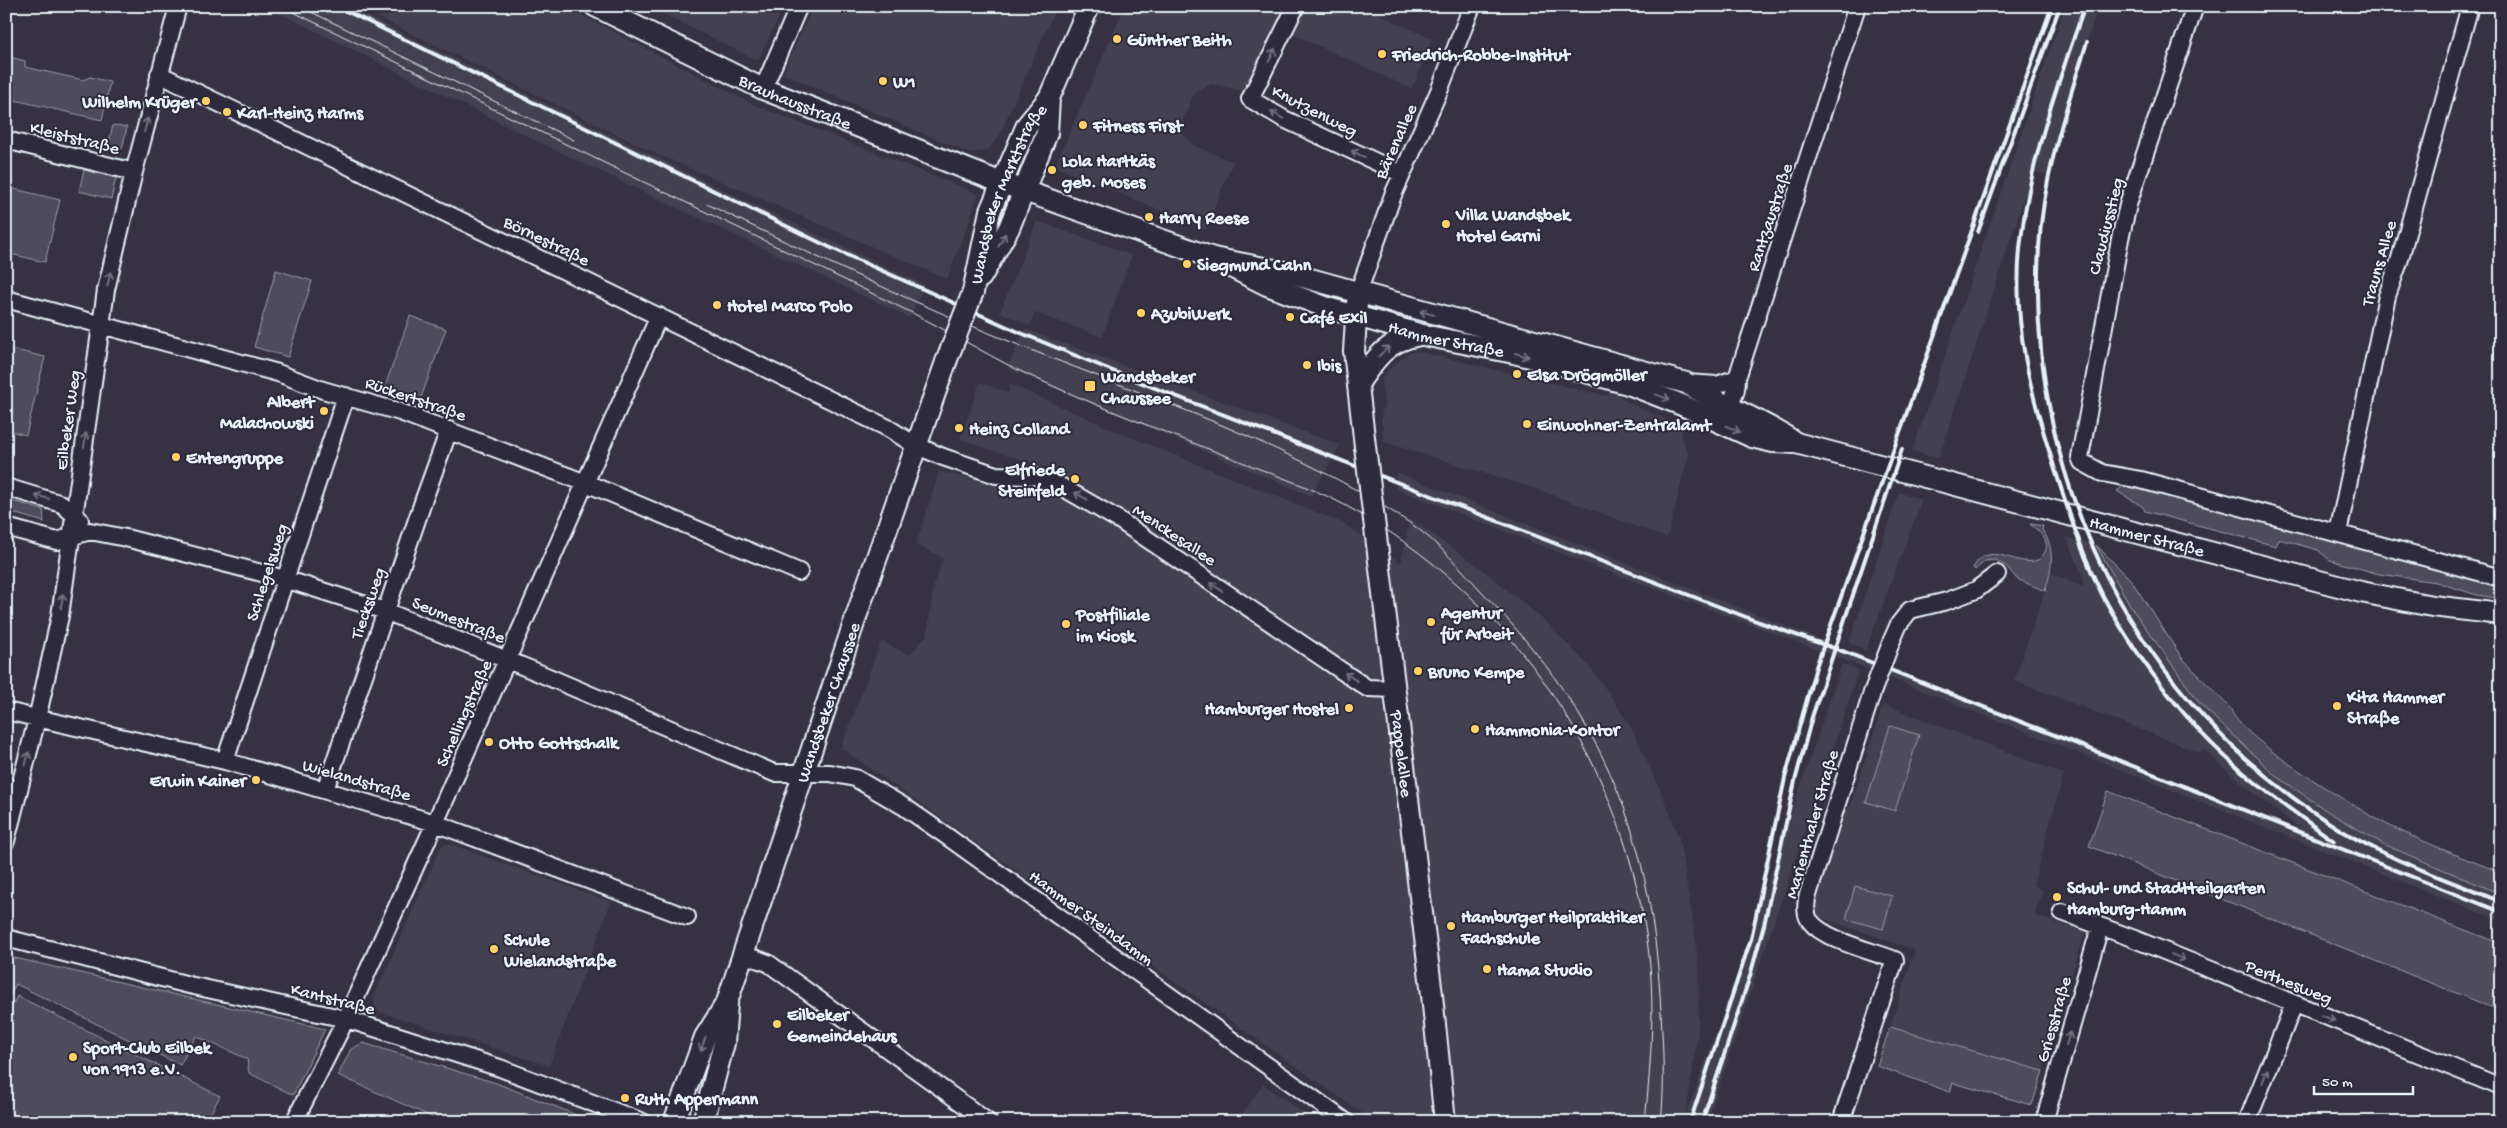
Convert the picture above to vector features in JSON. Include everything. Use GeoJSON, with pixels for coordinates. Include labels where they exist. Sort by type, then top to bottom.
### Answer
{"type":"FeatureCollection","features":[{"type":"Feature","properties":{"kind":"main road","name":"Brauhausstraße"},"geometry":{"type":"LineString","coordinates":[[595,6],[763,89],[1024,191]]}},
{"type":"Feature","properties":{"kind":"main road","name":"Wandsbeker Marktstraße"},"geometry":{"type":"LineString","coordinates":[[973,292],[987,218],[1028,125],[1049,98],[1089,6]]}},
{"type":"Feature","properties":{"kind":"main road","name":"Wandsbeker Marktstraße"},"geometry":{"type":"LineString","coordinates":[[973,292],[1009,228],[1047,133],[1049,98]]}},
{"type":"Feature","properties":{"kind":"main road","name":"Hammer Straße"},"geometry":{"type":"LineString","coordinates":[[1024,191],[1213,258],[1267,285],[1355,317],[1423,335],[1514,353],[1631,386],[1682,404],[1752,437],[1774,442],[1796,443],[2352,590],[2432,606],[2501,614]]}},
{"type":"Feature","properties":{"kind":"main road","name":"Hammer Straße"},"geometry":{"type":"LineString","coordinates":[[1213,258],[1285,272],[1686,383],[1700,392],[1773,426],[1796,443]]}},
{"type":"Feature","properties":{"kind":"main road","name":"Wandsbeker Chaussee"},"geometry":{"type":"LineString","coordinates":[[703,1122],[724,1040],[727,1002],[742,954],[915,445],[973,292]]}},
{"type":"Feature","properties":{"kind":"main road","name":"Pappelallee"},"geometry":{"type":"LineString","coordinates":[[1358,293],[1354,351],[1432,995],[1445,1122]]}},
{"type":"Feature","properties":{"kind":"main road"},"geometry":{"type":"LineString","coordinates":[[1358,384],[1384,350],[1393,343],[1403,338],[1423,335]]}},
{"type":"Feature","properties":{"kind":"main road","name":"Wandsbeker Chaussee"},"geometry":{"type":"LineString","coordinates":[[674,1122],[705,1037],[727,1002]]}},
{"type":"Feature","properties":{"kind":"street","name":"Eilbeker Weg"},"geometry":{"type":"LineString","coordinates":[[6,840],[38,719],[60,616],[100,323],[134,172],[178,6]]}},
{"type":"Feature","properties":{"kind":"street"},"geometry":{"type":"LineString","coordinates":[[763,89],[799,6]]}},
{"type":"Feature","properties":{"kind":"street","name":"Knutzenweg"},"geometry":{"type":"LineString","coordinates":[[1296,6],[1250,99],[1284,119],[1402,174]]}},
{"type":"Feature","properties":{"kind":"street","name":"Bärenallee"},"geometry":{"type":"LineString","coordinates":[[1358,293],[1367,261],[1402,174],[1439,91],[1472,6]]}},
{"type":"Feature","properties":{"kind":"street","name":"Rantzaustraße"},"geometry":{"type":"LineString","coordinates":[[1728,405],[1735,394],[1737,378],[1857,6]]}},
{"type":"Feature","properties":{"kind":"street","name":"Claudiusstieg"},"geometry":{"type":"LineString","coordinates":[[2195,6],[2127,211],[2080,457],[2082,462],[2102,473],[2141,480],[2338,534]]}},
{"type":"Feature","properties":{"kind":"street","name":"Trauns Allee"},"geometry":{"type":"LineString","coordinates":[[2338,534],[2387,296],[2399,262],[2470,6]]}},
{"type":"Feature","properties":{"kind":"street","name":"Börnestraße"},"geometry":{"type":"LineString","coordinates":[[159,74],[888,428],[915,445]]}},
{"type":"Feature","properties":{"kind":"street","name":"Kleiststraße"},"geometry":{"type":"LineString","coordinates":[[6,140],[134,172]]}},
{"type":"Feature","properties":{"kind":"street","name":"Rückertstraße"},"geometry":{"type":"LineString","coordinates":[[6,299],[100,323],[278,373],[400,412],[586,483],[799,572]]}},
{"type":"Feature","properties":{"kind":"street","name":"Schellingstraße"},"geometry":{"type":"LineString","coordinates":[[294,1122],[346,1019],[435,823],[508,661],[658,316]]}},
{"type":"Feature","properties":{"kind":"street","name":"Hammer Straße"},"geometry":{"type":"LineString","coordinates":[[1686,383],[1717,385],[1737,378]]}},
{"type":"Feature","properties":{"kind":"street","name":"Schlegelsweg"},"geometry":{"type":"LineString","coordinates":[[225,761],[346,396]]}},
{"type":"Feature","properties":{"kind":"street"},"geometry":{"type":"LineString","coordinates":[[1694,411],[1707,411],[1728,405]]}},
{"type":"Feature","properties":{"kind":"street","name":"Tiecksweg"},"geometry":{"type":"LineString","coordinates":[[326,790],[385,611],[449,430]]}},
{"type":"Feature","properties":{"kind":"street","name":"Menckesallee"},"geometry":{"type":"LineString","coordinates":[[915,445],[996,475],[1033,476],[1055,483],[1118,520],[1366,688],[1396,690]]}},
{"type":"Feature","properties":{"kind":"street"},"geometry":{"type":"LineString","coordinates":[[6,487],[62,504],[75,514],[90,531],[57,541],[6,528]]}},
{"type":"Feature","properties":{"kind":"street","name":"Seumestraße"},"geometry":{"type":"LineString","coordinates":[[90,531],[285,579],[385,611],[774,773],[802,773]]}},
{"type":"Feature","properties":{"kind":"street"},"geometry":{"type":"LineString","coordinates":[[2338,534],[2501,578]]}},
{"type":"Feature","properties":{"kind":"street","name":"Marienthaler Straße"},"geometry":{"type":"LineString","coordinates":[[1840,1122],[1895,960],[1829,935],[1813,924],[1806,911],[1807,898],[1872,692],[1899,624],[1910,610],[1947,601],[1976,590],[1997,574]]}},
{"type":"Feature","properties":{"kind":"street","name":"Wielandstraße"},"geometry":{"type":"LineString","coordinates":[[6,710],[38,719],[225,761],[435,823],[687,917]]}},
{"type":"Feature","properties":{"kind":"street","name":"Hammer Steindamm"},"geometry":{"type":"LineString","coordinates":[[802,773],[840,774],[855,778],[903,806],[1346,1122]]}},
{"type":"Feature","properties":{"kind":"street","name":"Perthesweg"},"geometry":{"type":"LineString","coordinates":[[2062,912],[2501,1087]]}},
{"type":"Feature","properties":{"kind":"street","name":"Griesstraße"},"geometry":{"type":"LineString","coordinates":[[2048,1121],[2100,927]]}},
{"type":"Feature","properties":{"kind":"street","name":"Kantstraße"},"geometry":{"type":"LineString","coordinates":[[6,938],[189,985],[346,1019],[500,1068],[643,1122]]}},
{"type":"Feature","properties":{"kind":"street"},"geometry":{"type":"LineString","coordinates":[[742,954],[768,963],[988,1122]]}},
{"type":"Feature","properties":{"kind":"street"},"geometry":{"type":"LineString","coordinates":[[2247,1122],[2294,1004]]}},
{"type":"Feature","properties":{"kind":"shaded area"},"geometry":{"type":"Polygon","coordinates":[[[265,6],[347,6],[732,194],[924,285],[910,318],[555,150],[265,6]]]}},
{"type":"Feature","properties":{"kind":"shaded area"},"geometry":{"type":"Polygon","coordinates":[[[355,6],[564,6],[757,106],[979,194],[947,279],[659,155],[355,6]]]}},
{"type":"Feature","properties":{"kind":"shaded area"},"geometry":{"type":"Polygon","coordinates":[[[647,6],[784,6],[758,61],[647,6]]]}},
{"type":"Feature","properties":{"kind":"shaded area"},"geometry":{"type":"Polygon","coordinates":[[[813,6],[1057,6],[998,138],[987,151],[969,153],[783,74],[813,6]]]}},
{"type":"Feature","properties":{"kind":"shaded area"},"geometry":{"type":"Polygon","coordinates":[[[1125,6],[1289,6],[1248,92],[1211,84],[1200,89],[1193,96],[1182,122],[1183,134],[1193,145],[1233,162],[1205,230],[1055,166],[1125,6]]]}},
{"type":"Feature","properties":{"kind":"shaded area","name":"Friedrich-Robbe-Institut"},"geometry":{"type":"Polygon","coordinates":[[[1308,6],[1361,6],[1432,39],[1412,89],[1293,34],[1308,6]]]}},
{"type":"Feature","properties":{"kind":"shaded area"},"geometry":{"type":"Polygon","coordinates":[[[2065,6],[2098,6],[2046,175],[2033,171],[1939,458],[1912,451],[2065,6]]]}},
{"type":"Feature","properties":{"kind":"shaded area"},"geometry":{"type":"Polygon","coordinates":[[[6,56],[25,61],[25,67],[83,80],[90,77],[110,82],[102,120],[6,98],[6,56]]]}},
{"type":"Feature","properties":{"kind":"shaded area"},"geometry":{"type":"Polygon","coordinates":[[[113,125],[127,127],[122,149],[108,146],[113,125]]]}},
{"type":"Feature","properties":{"kind":"shaded area"},"geometry":{"type":"Polygon","coordinates":[[[84,170],[116,178],[111,199],[79,191],[84,170]]]}},
{"type":"Feature","properties":{"kind":"shaded area"},"geometry":{"type":"Polygon","coordinates":[[[6,187],[60,200],[45,262],[6,253],[6,187]]]}},
{"type":"Feature","properties":{"kind":"shaded area"},"geometry":{"type":"Polygon","coordinates":[[[1037,221],[1132,255],[1102,337],[1035,313],[1030,326],[1000,312],[1037,221]]]}},
{"type":"Feature","properties":{"kind":"shaded area"},"geometry":{"type":"Polygon","coordinates":[[[276,270],[312,281],[288,357],[254,347],[276,270]]]}},
{"type":"Feature","properties":{"kind":"shaded area"},"geometry":{"type":"Polygon","coordinates":[[[410,316],[446,329],[419,403],[383,392],[410,316]]]}},
{"type":"Feature","properties":{"kind":"shaded area"},"geometry":{"type":"Polygon","coordinates":[[[1025,329],[1340,445],[1311,496],[1007,368],[1025,329]]]}},
{"type":"Feature","properties":{"kind":"shaded area"},"geometry":{"type":"Polygon","coordinates":[[[6,348],[45,357],[26,435],[6,430],[6,348]]]}},
{"type":"Feature","properties":{"kind":"shaded area"},"geometry":{"type":"Polygon","coordinates":[[[1416,351],[1607,396],[1611,390],[1629,403],[1684,427],[1681,437],[1689,454],[1667,538],[1542,491],[1384,442],[1381,414],[1384,405],[1381,381],[1384,374],[1407,354],[1416,351]]]}},
{"type":"Feature","properties":{"kind":"shaded area"},"geometry":{"type":"Polygon","coordinates":[[[980,382],[1008,393],[1010,384],[1123,434],[1343,523],[1401,563],[1410,519],[1477,565],[1545,621],[1589,666],[1612,697],[1633,731],[1664,798],[1679,838],[1694,927],[1699,973],[1698,1034],[1686,1114],[1715,1037],[1842,664],[1859,670],[1707,1122],[1375,1122],[841,748],[881,641],[909,655],[927,635],[934,584],[943,558],[916,545],[939,471],[1040,496],[1057,472],[960,439],[980,382]]]}},
{"type":"Feature","properties":{"kind":"shaded area"},"geometry":{"type":"Polygon","coordinates":[[[1396,472],[2300,829],[2247,788],[2204,750],[2201,753],[2014,681],[2051,573],[2083,587],[2083,577],[2066,537],[2096,545],[2133,610],[2164,656],[2327,811],[2385,845],[2501,894],[2501,921],[1842,659],[1583,562],[1396,489],[1396,472]]]}},
{"type":"Feature","properties":{"kind":"shaded area"},"geometry":{"type":"Polygon","coordinates":[[[2127,483],[2501,584],[2501,599],[2477,595],[2436,582],[2379,574],[2330,560],[2318,550],[2279,539],[2276,546],[2145,511],[2143,507],[2117,491],[2127,483]]]}},
{"type":"Feature","properties":{"kind":"shaded area"},"geometry":{"type":"Polygon","coordinates":[[[1899,492],[1922,500],[1866,650],[1849,643],[1899,492]]]}},
{"type":"Feature","properties":{"kind":"shaded area"},"geometry":{"type":"Polygon","coordinates":[[[6,499],[43,510],[44,522],[6,511],[6,499]]]}},
{"type":"Feature","properties":{"kind":"shaded area"},"geometry":{"type":"Polygon","coordinates":[[[2030,524],[2043,526],[2042,530],[2051,552],[2051,567],[2045,591],[2017,579],[2007,567],[1996,560],[1985,561],[1975,570],[1973,568],[1980,559],[1987,555],[1995,554],[2020,560],[2038,560],[2046,550],[2045,540],[2030,524]]]}},
{"type":"Feature","properties":{"kind":"shaded area"},"geometry":{"type":"Polygon","coordinates":[[[2096,545],[2131,580],[2182,658],[2231,709],[2238,721],[2254,737],[2276,755],[2330,791],[2377,819],[2432,845],[2501,872],[2501,894],[2385,845],[2327,811],[2275,775],[2201,705],[2133,610],[2096,545]]]}},
{"type":"Feature","properties":{"kind":"shaded area"},"geometry":{"type":"Polygon","coordinates":[[[1883,704],[2064,774],[2033,885],[2043,890],[2034,915],[2085,932],[2043,1071],[1890,1027],[1915,950],[1822,918],[1812,909],[1842,805],[1850,807],[1883,704]]]}},
{"type":"Feature","properties":{"kind":"shaded area"},"geometry":{"type":"Polygon","coordinates":[[[1890,726],[1919,735],[1895,811],[1866,802],[1890,726]]]}},
{"type":"Feature","properties":{"kind":"shaded area"},"geometry":{"type":"Polygon","coordinates":[[[2108,791],[2501,944],[2501,1011],[2089,846],[2108,791]]]}},
{"type":"Feature","properties":{"kind":"shaded area","name":"Schule Wielandstraße"},"geometry":{"type":"Polygon","coordinates":[[[444,844],[450,844],[611,902],[549,1066],[380,1012],[375,1008],[374,997],[440,848],[444,844]]]}},
{"type":"Feature","properties":{"kind":"shaded area"},"geometry":{"type":"Polygon","coordinates":[[[1855,886],[1892,896],[1883,929],[1846,919],[1855,886]]]}},
{"type":"Feature","properties":{"kind":"shaded area"},"geometry":{"type":"Polygon","coordinates":[[[6,956],[325,1029],[293,1095],[249,1073],[247,1059],[196,1036],[180,1065],[16,984],[6,1003],[6,956]]]}},
{"type":"Feature","properties":{"kind":"shaded area","name":"Sport-Club Eilbek von 1913 e.V."},"geometry":{"type":"Polygon","coordinates":[[[17,996],[220,1096],[206,1122],[6,1122],[6,1018],[17,996]]]}},
{"type":"Feature","properties":{"kind":"shaded area"},"geometry":{"type":"Polygon","coordinates":[[[1890,1027],[2043,1071],[2032,1105],[1953,1083],[1950,1092],[1877,1066],[1890,1027]]]}},
{"type":"Feature","properties":{"kind":"shaded area"},"geometry":{"type":"Polygon","coordinates":[[[363,1043],[496,1083],[594,1122],[443,1122],[338,1075],[351,1049],[363,1043]]]}},
{"type":"Feature","properties":{"kind":"shaded area"},"geometry":{"type":"Polygon","coordinates":[[[1263,1084],[1316,1122],[1237,1122],[1263,1084]]]}},
{"type":"Feature","properties":{"kind":"tram line"},"geometry":{"type":"LineString","coordinates":[[281,6],[917,315],[1020,371],[1102,407],[1331,498],[1393,534],[1449,577],[1499,626],[1543,680],[1580,740],[1610,803],[1633,870],[1650,963],[1652,1031],[1645,1122]]}},
{"type":"Feature","properties":{"kind":"tram line"},"geometry":{"type":"LineString","coordinates":[[299,6],[574,140]]}},
{"type":"Feature","properties":{"kind":"tram line"},"geometry":{"type":"LineString","coordinates":[[707,204],[825,261],[945,315],[1272,447],[1366,495],[1410,523],[1440,547],[1526,641],[1562,688],[1592,736],[1615,785],[1634,837],[1647,891],[1656,950],[1663,1054],[1661,1122]]}},
{"type":"Feature","properties":{"kind":"railway"},"geometry":{"type":"LineString","coordinates":[[336,6],[829,247],[1021,333],[1142,383],[1422,492],[1759,622],[1845,652],[2501,912]]}},
{"type":"Feature","properties":{"kind":"railway"},"geometry":{"type":"LineString","coordinates":[[1690,1122],[1751,939],[1785,778],[1816,667],[2052,6]]}},
{"type":"Feature","properties":{"kind":"railway"},"geometry":{"type":"LineString","coordinates":[[1978,232],[2060,6]]}},
{"type":"Feature","properties":{"kind":"railway"},"geometry":{"type":"LineString","coordinates":[[2085,6],[2056,89],[2039,146],[2022,232],[2019,265],[2021,329],[2032,391],[2040,422],[2069,513],[2090,569],[2121,628],[2142,659],[2176,704],[2221,753],[2257,784],[2334,841]]}},
{"type":"Feature","properties":{"kind":"railway"},"geometry":{"type":"LineString","coordinates":[[2087,42],[2071,92],[2050,169],[2045,195],[2039,247],[2040,335],[2052,420],[2075,502],[2108,580],[2152,652],[2205,719],[2268,778],[2339,829],[2358,840],[2418,869],[2501,902]]}},
{"type":"Feature","properties":{"kind":"railway"},"geometry":{"type":"LineString","coordinates":[[1702,1122],[1750,976],[1764,925],[1795,781],[1812,717],[1902,449]]}},
{"type":"Feature","properties":{"kind":"place","name":"Günther Beith"},"geometry":{"type":"Point","coordinates":[1117,39]}},
{"type":"Feature","properties":{"kind":"place","name":"Friedrich-Robbe-Institut"},"geometry":{"type":"Point","coordinates":[1382,54]}},
{"type":"Feature","properties":{"kind":"place","name":"W1"},"geometry":{"type":"Point","coordinates":[883,81]}},
{"type":"Feature","properties":{"kind":"place","name":"Wilhelm Krüger"},"geometry":{"type":"Point","coordinates":[206,101]}},
{"type":"Feature","properties":{"kind":"place","name":"Karl-Heinz Harms"},"geometry":{"type":"Point","coordinates":[227,112]}},
{"type":"Feature","properties":{"kind":"place","name":"Fitness First"},"geometry":{"type":"Point","coordinates":[1083,125]}},
{"type":"Feature","properties":{"kind":"place","name":"Lola Hartkäs geb. Moses"},"geometry":{"type":"Point","coordinates":[1052,170]}},
{"type":"Feature","properties":{"kind":"place","name":"Harry Reese"},"geometry":{"type":"Point","coordinates":[1149,217]}},
{"type":"Feature","properties":{"kind":"place","name":"Villa Wandsbek Hotel Garni"},"geometry":{"type":"Point","coordinates":[1446,224]}},
{"type":"Feature","properties":{"kind":"place","name":"Siegmund Cahn"},"geometry":{"type":"Point","coordinates":[1187,264]}},
{"type":"Feature","properties":{"kind":"place","name":"Hotel Marco Polo"},"geometry":{"type":"Point","coordinates":[717,305]}},
{"type":"Feature","properties":{"kind":"place","name":"AzubiWerk"},"geometry":{"type":"Point","coordinates":[1141,313]}},
{"type":"Feature","properties":{"kind":"place","name":"Café Exil"},"geometry":{"type":"Point","coordinates":[1290,317]}},
{"type":"Feature","properties":{"kind":"place","name":"Ibis"},"geometry":{"type":"Point","coordinates":[1307,365]}},
{"type":"Feature","properties":{"kind":"place","name":"Elsa Drögmöller"},"geometry":{"type":"Point","coordinates":[1517,374]}},
{"type":"Feature","properties":{"kind":"place","name":"Wandsbeker Chaussee"},"geometry":{"type":"Point","coordinates":[1090,386]}},
{"type":"Feature","properties":{"kind":"place","name":"Albert Malachowski"},"geometry":{"type":"Point","coordinates":[324,411]}},
{"type":"Feature","properties":{"kind":"place","name":"Einwohner-Zentralamt"},"geometry":{"type":"Point","coordinates":[1527,424]}},
{"type":"Feature","properties":{"kind":"place","name":"Heinz Colland"},"geometry":{"type":"Point","coordinates":[959,428]}},
{"type":"Feature","properties":{"kind":"place","name":"Entengruppe"},"geometry":{"type":"Point","coordinates":[176,457]}},
{"type":"Feature","properties":{"kind":"place","name":"Elfriede Steinfeld"},"geometry":{"type":"Point","coordinates":[1075,479]}},
{"type":"Feature","properties":{"kind":"place","name":"Agentur für Arbeit"},"geometry":{"type":"Point","coordinates":[1431,622]}},
{"type":"Feature","properties":{"kind":"place","name":"Postfiliale im Kiosk"},"geometry":{"type":"Point","coordinates":[1066,624]}},
{"type":"Feature","properties":{"kind":"place","name":"Bruno Kempe"},"geometry":{"type":"Point","coordinates":[1418,671]}},
{"type":"Feature","properties":{"kind":"place","name":"Kita Hammer Straße"},"geometry":{"type":"Point","coordinates":[2337,706]}},
{"type":"Feature","properties":{"kind":"place","name":"Hamburger Hostel"},"geometry":{"type":"Point","coordinates":[1349,708]}},
{"type":"Feature","properties":{"kind":"place","name":"Hammonia-Kontor"},"geometry":{"type":"Point","coordinates":[1475,729]}},
{"type":"Feature","properties":{"kind":"place","name":"Otto Gottschalk"},"geometry":{"type":"Point","coordinates":[489,742]}},
{"type":"Feature","properties":{"kind":"place","name":"Erwin Kainer"},"geometry":{"type":"Point","coordinates":[256,780]}},
{"type":"Feature","properties":{"kind":"place","name":"Schul- und Stadtteilgarten Hamburg-Hamm"},"geometry":{"type":"Point","coordinates":[2057,897]}},
{"type":"Feature","properties":{"kind":"place","name":"Hamburger Heilpraktiker Fachschule"},"geometry":{"type":"Point","coordinates":[1451,926]}},
{"type":"Feature","properties":{"kind":"place","name":"Schule Wielandstraße"},"geometry":{"type":"Point","coordinates":[494,949]}},
{"type":"Feature","properties":{"kind":"place","name":"Hama Studio"},"geometry":{"type":"Point","coordinates":[1487,969]}},
{"type":"Feature","properties":{"kind":"place","name":"Eilbeker Gemeindehaus"},"geometry":{"type":"Point","coordinates":[777,1024]}},
{"type":"Feature","properties":{"kind":"place","name":"Sport-Club Eilbek von 1913 e.V."},"geometry":{"type":"Point","coordinates":[73,1057]}},
{"type":"Feature","properties":{"kind":"place","name":"Ruth Appermann"},"geometry":{"type":"Point","coordinates":[625,1098]}}]}
